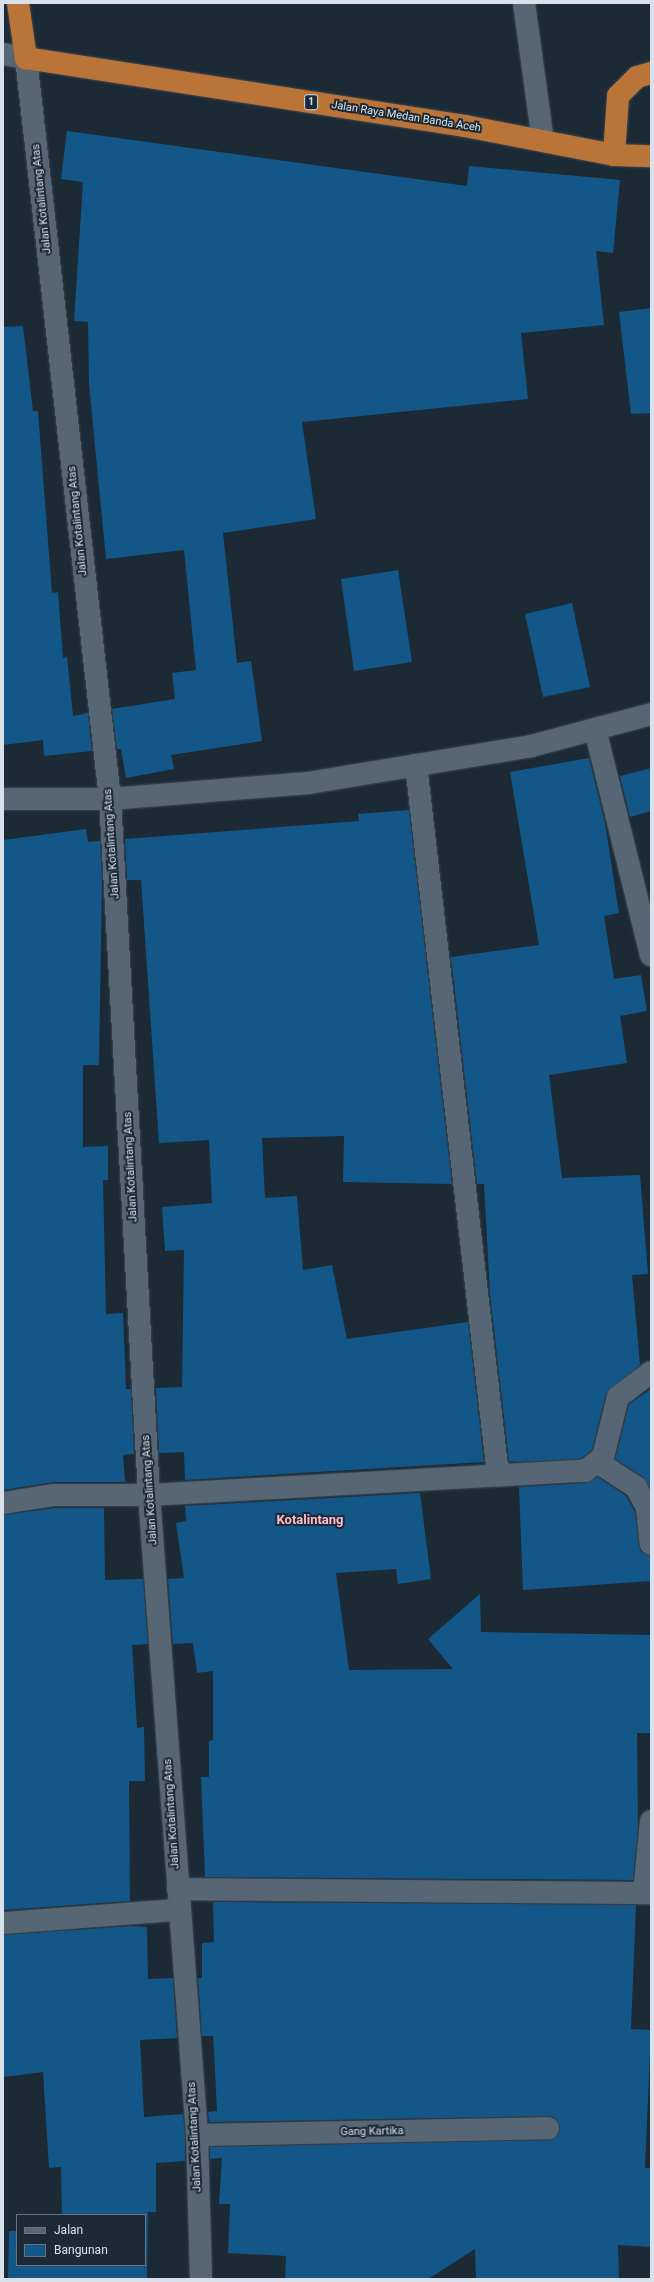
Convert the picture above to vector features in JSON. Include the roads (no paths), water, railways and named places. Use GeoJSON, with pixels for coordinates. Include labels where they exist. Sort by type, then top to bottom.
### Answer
{"type":"FeatureCollection","features":[{"type":"Feature","properties":{"kind":"highway"},"geometry":{"type":"LineString","coordinates":[[18,3],[26,58]]}},
{"type":"Feature","properties":{"kind":"highway","name":"Jalan Raya Medan Banda Aceh"},"geometry":{"type":"LineString","coordinates":[[26,58],[465,126],[614,155],[651,156]]}},
{"type":"Feature","properties":{"kind":"highway"},"geometry":{"type":"LineString","coordinates":[[614,155],[618,96],[637,77],[651,73]]}},
{"type":"Feature","properties":{"kind":"street"},"geometry":{"type":"LineString","coordinates":[[524,3],[543,141]]}},
{"type":"Feature","properties":{"kind":"street"},"geometry":{"type":"LineString","coordinates":[[3,54],[26,58]]}},
{"type":"Feature","properties":{"kind":"street","name":"Jalan Kotalintang Atas"},"geometry":{"type":"LineString","coordinates":[[26,58],[110,799],[149,1495],[178,1889],[178,1910],[197,2135],[201,2279]]}},
{"type":"Feature","properties":{"kind":"street"},"geometry":{"type":"LineString","coordinates":[[3,799],[110,799],[308,783],[531,746],[651,714]]}},
{"type":"Feature","properties":{"kind":"street"},"geometry":{"type":"LineString","coordinates":[[595,729],[651,955]]}},
{"type":"Feature","properties":{"kind":"street"},"geometry":{"type":"LineString","coordinates":[[416,765],[498,1476]]}},
{"type":"Feature","properties":{"kind":"street"},"geometry":{"type":"LineString","coordinates":[[3,1503],[54,1495],[149,1495],[585,1471],[599,1463],[618,1397],[651,1372]]}},
{"type":"Feature","properties":{"kind":"street"},"geometry":{"type":"LineString","coordinates":[[599,1463],[636,1487],[647,1508],[651,1544]]}},
{"type":"Feature","properties":{"kind":"street"},"geometry":{"type":"LineString","coordinates":[[178,1889],[648,1893],[651,1821]]}},
{"type":"Feature","properties":{"kind":"street"},"geometry":{"type":"LineString","coordinates":[[3,1923],[178,1910]]}},
{"type":"Feature","properties":{"kind":"street","name":"Gang Kartika"},"geometry":{"type":"LineString","coordinates":[[197,2135],[548,2128]]}},
{"type":"Feature","properties":{"kind":"district","name":"Kotalintang"},"geometry":{"type":"Point","coordinates":[310,1520]}}]}
